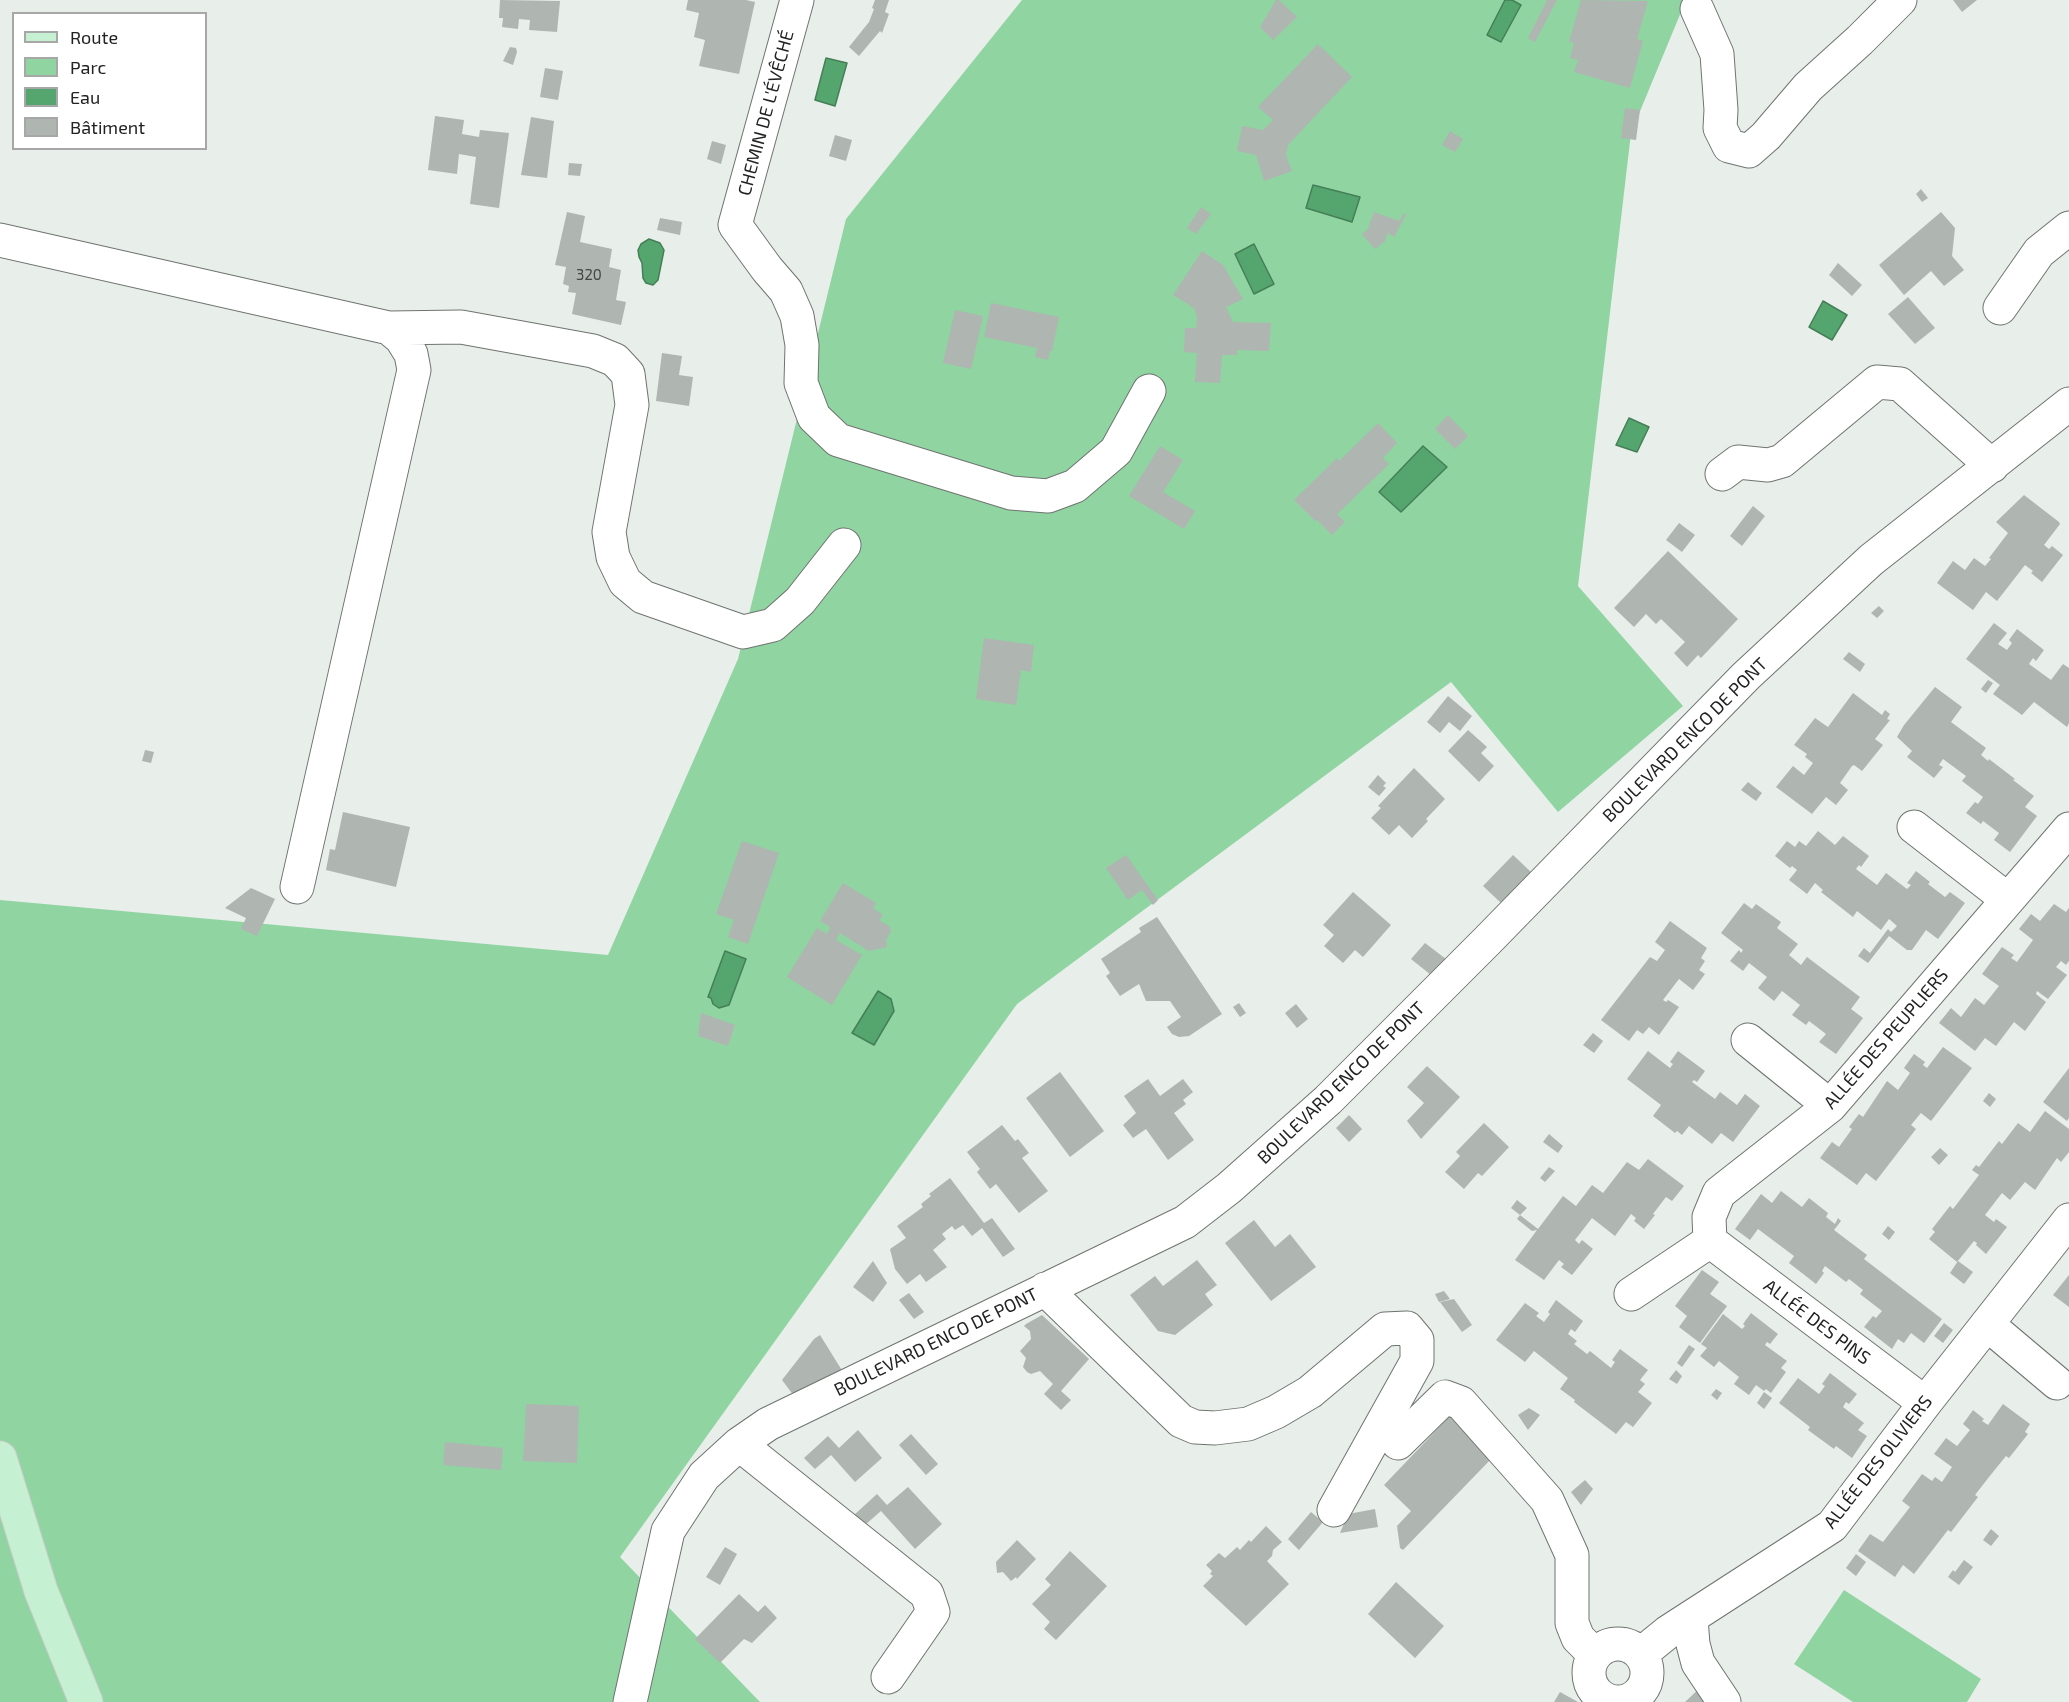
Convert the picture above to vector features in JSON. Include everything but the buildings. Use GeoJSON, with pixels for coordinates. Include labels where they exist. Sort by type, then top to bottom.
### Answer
{"type":"FeatureCollection","features":[{"type":"Feature","properties":{"kind":"main road"},"geometry":{"type":"LineString","coordinates":[[0,1458],[40,1591],[86,1702]]}},
{"type":"Feature","properties":{"kind":"street","name":"CHEMIN DE L'ÉVÊCHÉ"},"geometry":{"type":"LineString","coordinates":[[797,0],[735,225],[786,291],[797,316],[802,345],[801,383],[814,417],[838,440],[1011,493],[1048,496],[1075,486],[1116,451],[1149,391]]}},
{"type":"Feature","properties":{"kind":"street"},"geometry":{"type":"LineString","coordinates":[[1697,9],[1717,54],[1720,128],[1729,146],[1749,151],[1808,87],[1900,0]]}},
{"type":"Feature","properties":{"kind":"street"},"geometry":{"type":"LineString","coordinates":[[2000,308],[2039,252],[2069,228]]}},
{"type":"Feature","properties":{"kind":"street"},"geometry":{"type":"LineString","coordinates":[[0,240],[389,328],[462,327],[593,351],[615,360],[628,374],[632,405],[609,532],[613,557],[625,582],[643,597],[743,632],[773,625],[800,602],[844,545]]}},
{"type":"Feature","properties":{"kind":"street"},"geometry":{"type":"LineString","coordinates":[[297,887],[414,370],[411,354],[401,338],[389,328]]}},
{"type":"Feature","properties":{"kind":"street"},"geometry":{"type":"LineString","coordinates":[[1722,474],[1738,462],[1768,465],[1782,461],[1877,382],[1900,384],[1992,466]]}},
{"type":"Feature","properties":{"kind":"street","name":"BOULEVARD ENCO DE PONT"},"geometry":{"type":"LineString","coordinates":[[630,1702],[668,1531],[704,1476],[739,1444],[768,1424],[1185,1222],[1229,1188],[1328,1100],[1746,676],[1871,560],[2069,404]]}},
{"type":"Feature","properties":{"kind":"street"},"geometry":{"type":"LineString","coordinates":[[1914,827],[2007,899]]}},
{"type":"Feature","properties":{"kind":"street","name":"ALLÉE DES PEUPLIERS"},"geometry":{"type":"LineString","coordinates":[[1710,1241],[1709,1217],[1719,1193],[1830,1106],[2069,829]]}},
{"type":"Feature","properties":{"kind":"street"},"geometry":{"type":"LineString","coordinates":[[1748,1040],[1830,1106]]}},
{"type":"Feature","properties":{"kind":"street","name":"ALLÉE DES OLIVIERS"},"geometry":{"type":"LineString","coordinates":[[1641,1654],[1668,1632],[1832,1526],[2069,1220]]}},
{"type":"Feature","properties":{"kind":"street"},"geometry":{"type":"LineString","coordinates":[[1631,1294],[1710,1241]]}},
{"type":"Feature","properties":{"kind":"street","name":"ALLÉE DES PINS"},"geometry":{"type":"LineString","coordinates":[[1710,1241],[1925,1403]]}},
{"type":"Feature","properties":{"kind":"street"},"geometry":{"type":"LineString","coordinates":[[1045,1290],[1180,1421],[1195,1427],[1215,1428],[1248,1424],[1276,1412],[1310,1392],[1384,1329],[1407,1328],[1417,1340],[1417,1361],[1334,1510]]}},
{"type":"Feature","properties":{"kind":"street"},"geometry":{"type":"LineString","coordinates":[[1987,1324],[2057,1383]]}},
{"type":"Feature","properties":{"kind":"street"},"geometry":{"type":"LineString","coordinates":[[1398,1443],[1444,1397],[1461,1403],[1547,1500],[1572,1555],[1572,1623],[1578,1638],[1594,1654]]}},
{"type":"Feature","properties":{"kind":"street"},"geometry":{"type":"LineString","coordinates":[[739,1444],[927,1594],[933,1612],[888,1677]]}},
{"type":"Feature","properties":{"kind":"street"},"geometry":{"type":"LineString","coordinates":[[1691,1618],[1693,1644],[1698,1663],[1724,1702]]}},
{"type":"Feature","properties":{"kind":"street"},"geometry":{"type":"LineString","coordinates":[[1620,1644],[1632,1647],[1641,1654],[1646,1665],[1646,1677],[1643,1689],[1634,1698],[1610,1701],[1600,1696],[1592,1687],[1589,1677],[1594,1654],[1607,1646],[1620,1644]]}},
{"type":"Feature","properties":{"kind":"green space"},"geometry":{"type":"Polygon","coordinates":[[[1022,0],[1686,0],[1631,133],[1578,586],[1683,706],[1558,812],[1451,682],[1017,1004],[620,1557],[760,1702],[0,1702],[0,900],[608,955],[738,659],[846,219],[1022,0]]]}},
{"type":"Feature","properties":{"kind":"green space"},"geometry":{"type":"Polygon","coordinates":[[[1844,1590],[1981,1679],[1967,1702],[1853,1702],[1794,1664],[1844,1590]]]}},
{"type":"Feature","properties":{"kind":"water"},"geometry":{"type":"Polygon","coordinates":[[[1505,0],[1512,0],[1521,5],[1501,42],[1487,35],[1505,0]]]}},
{"type":"Feature","properties":{"kind":"water"},"geometry":{"type":"Polygon","coordinates":[[[826,58],[847,63],[835,106],[815,100],[826,58]]]}},
{"type":"Feature","properties":{"kind":"water"},"geometry":{"type":"Polygon","coordinates":[[[1313,185],[1360,197],[1352,222],[1306,208],[1313,185]]]}},
{"type":"Feature","properties":{"kind":"water"},"geometry":{"type":"Polygon","coordinates":[[[649,239],[660,243],[664,250],[658,280],[653,285],[646,283],[643,278],[638,250],[641,244],[649,239]]]}},
{"type":"Feature","properties":{"kind":"water"},"geometry":{"type":"Polygon","coordinates":[[[1254,244],[1274,284],[1254,294],[1235,254],[1254,244]]]}},
{"type":"Feature","properties":{"kind":"water"},"geometry":{"type":"Polygon","coordinates":[[[1823,301],[1847,315],[1832,340],[1809,327],[1823,301]]]}},
{"type":"Feature","properties":{"kind":"water"},"geometry":{"type":"Polygon","coordinates":[[[1629,418],[1649,427],[1637,452],[1616,445],[1629,418]]]}},
{"type":"Feature","properties":{"kind":"water"},"geometry":{"type":"Polygon","coordinates":[[[1423,446],[1447,467],[1401,512],[1379,492],[1423,446]]]}},
{"type":"Feature","properties":{"kind":"water"},"geometry":{"type":"Polygon","coordinates":[[[725,951],[746,959],[729,1005],[719,1008],[708,997],[725,951]]]}},
{"type":"Feature","properties":{"kind":"water"},"geometry":{"type":"Polygon","coordinates":[[[878,991],[891,999],[894,1011],[874,1045],[852,1033],[878,991]]]}}]}
